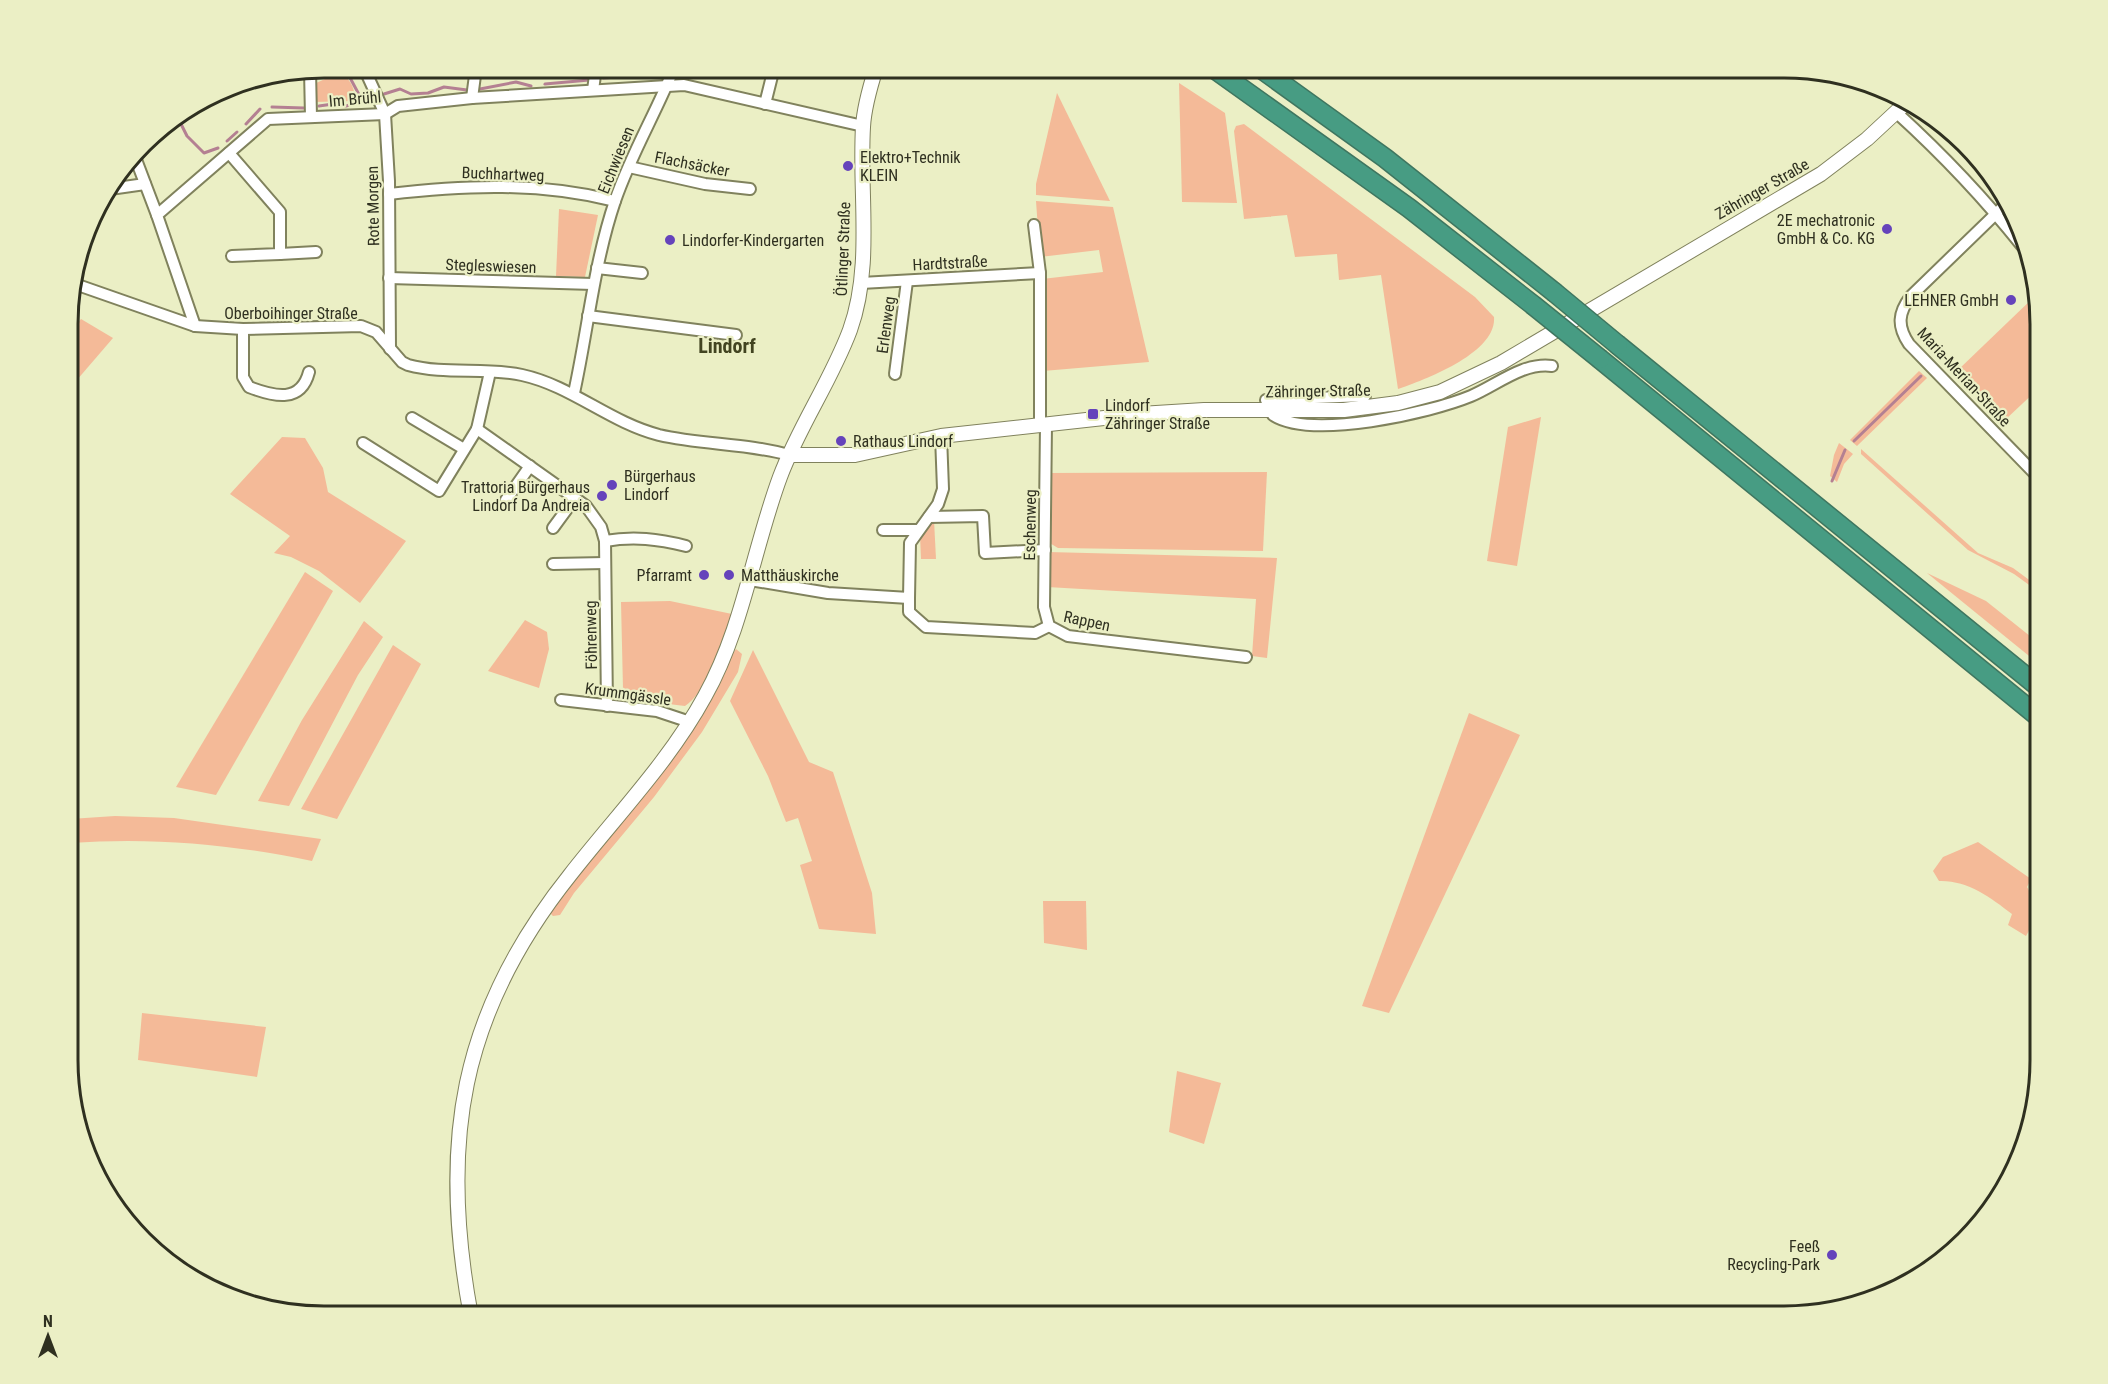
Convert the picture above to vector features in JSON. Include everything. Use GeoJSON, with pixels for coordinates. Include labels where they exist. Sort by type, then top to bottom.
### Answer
{"type":"FeatureCollection","features":[{"type":"Feature","properties":{"kind":"highway"},"geometry":{"type":"LineString","coordinates":[[1227,78],[1409,208],[1533,305],[2030,710]]}},
{"type":"Feature","properties":{"kind":"highway"},"geometry":{"type":"LineString","coordinates":[[1274,78],[1385,158],[1554,292],[2030,680]]}},
{"type":"Feature","properties":{"kind":"street","name":"Rote Morgen"},"geometry":{"type":"LineString","coordinates":[[369,78],[385,114],[389,194],[390,349]]}},
{"type":"Feature","properties":{"kind":"street"},"geometry":{"type":"LineString","coordinates":[[472,99],[475,78]]}},
{"type":"Feature","properties":{"kind":"street"},"geometry":{"type":"LineString","coordinates":[[593,90],[595,78]]}},
{"type":"Feature","properties":{"kind":"street","name":"Eichwiesen"},"geometry":{"type":"LineString","coordinates":[[574,393],[593,284],[615,201],[643,130],[670,78]]}},
{"type":"Feature","properties":{"kind":"street"},"geometry":{"type":"LineString","coordinates":[[765,104],[772,78]]}},
{"type":"Feature","properties":{"kind":"street","name":"Ötlinger Straße"},"geometry":{"type":"LineString","coordinates":[[469,1306],[457,1223],[456,1162],[461,1109],[477,1043],[502,980],[539,916],[662,763],[690,722],[716,675],[750,580],[780,478],[851,327],[861,283],[863,126],[874,78]]}},
{"type":"Feature","properties":{"kind":"street","name":"Im Brühl"},"geometry":{"type":"LineString","coordinates":[[310,79],[311,117]]}},
{"type":"Feature","properties":{"kind":"street","name":"Im Brühl"},"geometry":{"type":"LineString","coordinates":[[157,215],[268,119],[385,114],[398,106],[684,85],[863,126]]}},
{"type":"Feature","properties":{"kind":"street","name":"Zähringer Straße"},"geometry":{"type":"LineString","coordinates":[[789,455],[855,455],[941,436],[1163,412],[1302,408],[1317,411],[1373,407],[1440,392],[1501,363],[1821,174],[1901,108]]}},
{"type":"Feature","properties":{"kind":"street"},"geometry":{"type":"LineString","coordinates":[[1897,112],[1927,140],[2013,235]]}},
{"type":"Feature","properties":{"kind":"street"},"geometry":{"type":"LineString","coordinates":[[229,153],[279,212],[280,254]]}},
{"type":"Feature","properties":{"kind":"street"},"geometry":{"type":"LineString","coordinates":[[138,164],[195,326]]}},
{"type":"Feature","properties":{"kind":"street","name":"Flachsäcker"},"geometry":{"type":"LineString","coordinates":[[629,167],[705,184],[750,189]]}},
{"type":"Feature","properties":{"kind":"street"},"geometry":{"type":"LineString","coordinates":[[119,188],[145,184]]}},
{"type":"Feature","properties":{"kind":"street","name":"Buchhartweg"},"geometry":{"type":"LineString","coordinates":[[389,194],[474,185],[554,190],[615,201]]}},
{"type":"Feature","properties":{"kind":"street","name":"Maria-Merian-Straße"},"geometry":{"type":"LineString","coordinates":[[2001,209],[1911,296],[1901,309],[1899,320],[1901,333],[1909,344],[2030,469]]}},
{"type":"Feature","properties":{"kind":"street"},"geometry":{"type":"LineString","coordinates":[[1034,225],[1040,273],[1043,424]]}},
{"type":"Feature","properties":{"kind":"street"},"geometry":{"type":"LineString","coordinates":[[232,256],[316,252]]}},
{"type":"Feature","properties":{"kind":"street"},"geometry":{"type":"LineString","coordinates":[[597,268],[642,273]]}},
{"type":"Feature","properties":{"kind":"street","name":"Hardtstraße"},"geometry":{"type":"LineString","coordinates":[[861,283],[1040,273]]}},
{"type":"Feature","properties":{"kind":"street","name":"Stegleswiesen"},"geometry":{"type":"LineString","coordinates":[[388,278],[593,284]]}},
{"type":"Feature","properties":{"kind":"street","name":"Erlenweg"},"geometry":{"type":"LineString","coordinates":[[895,374],[907,281]]}},
{"type":"Feature","properties":{"kind":"street","name":"Oberboihinger Straße"},"geometry":{"type":"LineString","coordinates":[[81,286],[195,326],[243,329],[361,326],[376,332],[402,362],[417,368],[490,372],[542,380],[574,393],[614,418],[660,435],[752,446],[789,455]]}},
{"type":"Feature","properties":{"kind":"street"},"geometry":{"type":"LineString","coordinates":[[588,316],[735,335]]}},
{"type":"Feature","properties":{"kind":"street"},"geometry":{"type":"LineString","coordinates":[[243,329],[243,377],[249,387],[285,395],[296,394],[305,385],[309,372]]}},
{"type":"Feature","properties":{"kind":"street"},"geometry":{"type":"LineString","coordinates":[[1365,396],[1266,400],[1268,409],[1273,415],[1290,423],[1375,421],[1455,402],[1531,366],[1552,366]]}},
{"type":"Feature","properties":{"kind":"street"},"geometry":{"type":"LineString","coordinates":[[363,443],[439,491],[477,429],[490,372]]}},
{"type":"Feature","properties":{"kind":"street"},"geometry":{"type":"LineString","coordinates":[[412,418],[464,449]]}},
{"type":"Feature","properties":{"kind":"street","name":"Eschenweg"},"geometry":{"type":"LineString","coordinates":[[1043,424],[1044,607],[1049,626]]}},
{"type":"Feature","properties":{"kind":"street","name":"Föhrenweg"},"geometry":{"type":"LineString","coordinates":[[477,429],[574,498],[594,515],[605,542],[607,706]]}},
{"type":"Feature","properties":{"kind":"street"},"geometry":{"type":"LineString","coordinates":[[750,580],[828,593],[909,598],[910,543],[929,517],[943,489],[941,436]]}},
{"type":"Feature","properties":{"kind":"street"},"geometry":{"type":"LineString","coordinates":[[506,500],[530,466]]}},
{"type":"Feature","properties":{"kind":"street"},"geometry":{"type":"LineString","coordinates":[[553,528],[574,498]]}},
{"type":"Feature","properties":{"kind":"street"},"geometry":{"type":"LineString","coordinates":[[929,517],[983,516],[985,553],[1045,550]]}},
{"type":"Feature","properties":{"kind":"street"},"geometry":{"type":"LineString","coordinates":[[883,530],[918,530]]}},
{"type":"Feature","properties":{"kind":"street"},"geometry":{"type":"LineString","coordinates":[[605,542],[626,538],[655,538],[686,546]]}},
{"type":"Feature","properties":{"kind":"street"},"geometry":{"type":"LineString","coordinates":[[553,564],[606,563]]}},
{"type":"Feature","properties":{"kind":"street","name":"Rappen"},"geometry":{"type":"LineString","coordinates":[[909,598],[909,612],[926,627],[1035,633],[1049,626],[1056,632],[1077,637],[1246,657]]}},
{"type":"Feature","properties":{"kind":"street","name":"Krummgässle"},"geometry":{"type":"LineString","coordinates":[[561,700],[657,711],[690,722]]}},
{"type":"Feature","properties":{"kind":"shaded area"},"geometry":{"type":"Polygon","coordinates":[[[327,78],[347,78],[354,89],[354,101],[314,102],[314,84],[327,78]]]}},
{"type":"Feature","properties":{"kind":"shaded area"},"geometry":{"type":"Polygon","coordinates":[[[1179,83],[1225,113],[1237,203],[1182,202],[1179,83]]]}},
{"type":"Feature","properties":{"kind":"shaded area"},"geometry":{"type":"Polygon","coordinates":[[[1057,93],[1110,201],[1036,195],[1036,184],[1057,93]]]}},
{"type":"Feature","properties":{"kind":"shaded area"},"geometry":{"type":"Polygon","coordinates":[[[1244,124],[1475,297],[1494,317],[1492,330],[1484,342],[1472,353],[1441,372],[1398,389],[1381,275],[1339,280],[1337,254],[1295,257],[1287,215],[1244,219],[1234,131],[1236,126],[1244,124]]]}},
{"type":"Feature","properties":{"kind":"shaded area"},"geometry":{"type":"Polygon","coordinates":[[[1036,201],[1113,207],[1149,362],[1043,371],[1042,279],[1103,272],[1099,250],[1040,257],[1036,201]]]}},
{"type":"Feature","properties":{"kind":"shaded area"},"geometry":{"type":"Polygon","coordinates":[[[559,209],[598,215],[585,277],[556,276],[559,209]]]}},
{"type":"Feature","properties":{"kind":"shaded area"},"geometry":{"type":"Polygon","coordinates":[[[2029,302],[2030,396],[2005,420],[1958,370],[2029,302]]]}},
{"type":"Feature","properties":{"kind":"shaded area"},"geometry":{"type":"Polygon","coordinates":[[[81,319],[113,338],[78,379],[78,324],[81,319]]]}},
{"type":"Feature","properties":{"kind":"shaded area"},"geometry":{"type":"Polygon","coordinates":[[[1919,371],[1927,378],[1857,446],[1850,440],[1919,371]]]}},
{"type":"Feature","properties":{"kind":"shaded area"},"geometry":{"type":"Polygon","coordinates":[[[1541,417],[1517,566],[1487,561],[1508,427],[1541,417]]]}},
{"type":"Feature","properties":{"kind":"shaded area"},"geometry":{"type":"Polygon","coordinates":[[[282,437],[305,438],[323,468],[328,492],[406,541],[360,603],[319,571],[291,557],[274,553],[290,536],[230,494],[282,437]]]}},
{"type":"Feature","properties":{"kind":"shaded area"},"geometry":{"type":"Polygon","coordinates":[[[1839,443],[1853,454],[1844,464],[1837,482],[1830,476],[1839,443]]]}},
{"type":"Feature","properties":{"kind":"shaded area"},"geometry":{"type":"Polygon","coordinates":[[[1861,449],[1978,553],[2013,568],[2030,581],[2030,586],[2014,574],[1968,550],[1861,454],[1861,449]]]}},
{"type":"Feature","properties":{"kind":"shaded area"},"geometry":{"type":"Polygon","coordinates":[[[1267,472],[1263,551],[1058,548],[1048,542],[1049,473],[1267,472]]]}},
{"type":"Feature","properties":{"kind":"shaded area"},"geometry":{"type":"Polygon","coordinates":[[[934,520],[936,559],[921,559],[920,535],[930,521],[934,520]]]}},
{"type":"Feature","properties":{"kind":"shaded area"},"geometry":{"type":"Polygon","coordinates":[[[1048,552],[1277,558],[1267,658],[1252,656],[1256,599],[1047,587],[1048,552]]]}},
{"type":"Feature","properties":{"kind":"shaded area"},"geometry":{"type":"Polygon","coordinates":[[[305,572],[333,591],[216,795],[176,787],[305,572]]]}},
{"type":"Feature","properties":{"kind":"shaded area"},"geometry":{"type":"Polygon","coordinates":[[[1927,573],[1986,601],[2030,636],[2030,657],[1927,573]]]}},
{"type":"Feature","properties":{"kind":"shaded area"},"geometry":{"type":"Polygon","coordinates":[[[670,601],[732,614],[707,678],[693,699],[685,706],[627,699],[623,689],[621,602],[670,601]]]}},
{"type":"Feature","properties":{"kind":"shaded area"},"geometry":{"type":"Polygon","coordinates":[[[525,620],[547,632],[549,649],[539,688],[488,671],[525,620]]]}},
{"type":"Feature","properties":{"kind":"shaded area"},"geometry":{"type":"Polygon","coordinates":[[[364,621],[383,637],[358,675],[289,806],[258,801],[302,720],[364,621]]]}},
{"type":"Feature","properties":{"kind":"shaded area"},"geometry":{"type":"Polygon","coordinates":[[[393,645],[421,664],[337,819],[301,809],[393,645]]]}},
{"type":"Feature","properties":{"kind":"shaded area"},"geometry":{"type":"Polygon","coordinates":[[[736,649],[742,654],[738,672],[702,732],[654,797],[574,893],[560,915],[553,916],[550,913],[736,649]]]}},
{"type":"Feature","properties":{"kind":"shaded area"},"geometry":{"type":"Polygon","coordinates":[[[753,650],[809,762],[833,772],[872,893],[876,934],[819,929],[800,865],[812,861],[798,818],[786,822],[768,776],[730,701],[753,650]]]}},
{"type":"Feature","properties":{"kind":"shaded area"},"geometry":{"type":"Polygon","coordinates":[[[1469,713],[1520,735],[1389,1013],[1362,1006],[1469,713]]]}},
{"type":"Feature","properties":{"kind":"shaded area"},"geometry":{"type":"Polygon","coordinates":[[[115,816],[174,818],[321,839],[312,861],[252,850],[191,843],[78,842],[78,818],[115,816]]]}},
{"type":"Feature","properties":{"kind":"shaded area"},"geometry":{"type":"Polygon","coordinates":[[[1978,842],[2030,878],[2027,887],[2030,893],[2030,929],[2026,936],[2008,925],[2012,914],[1978,891],[1959,883],[1939,881],[1933,871],[1943,857],[1978,842]]]}},
{"type":"Feature","properties":{"kind":"shaded area"},"geometry":{"type":"Polygon","coordinates":[[[1043,901],[1086,901],[1087,950],[1044,943],[1043,901]]]}},
{"type":"Feature","properties":{"kind":"shaded area"},"geometry":{"type":"Polygon","coordinates":[[[142,1013],[266,1027],[257,1077],[138,1060],[142,1013]]]}},
{"type":"Feature","properties":{"kind":"shaded area"},"geometry":{"type":"Polygon","coordinates":[[[1177,1071],[1221,1083],[1204,1144],[1169,1132],[1177,1071]]]}},
{"type":"Feature","properties":{"kind":"waterway"},"geometry":{"type":"LineString","coordinates":[[350,78],[363,102]]}},
{"type":"Feature","properties":{"kind":"waterway"},"geometry":{"type":"LineString","coordinates":[[545,84],[589,80]]}},
{"type":"Feature","properties":{"kind":"waterway"},"geometry":{"type":"LineString","coordinates":[[480,89],[516,82],[531,86]]}},
{"type":"Feature","properties":{"kind":"waterway"},"geometry":{"type":"LineString","coordinates":[[384,94],[400,89],[411,94],[428,93],[444,87],[467,90]]}},
{"type":"Feature","properties":{"kind":"waterway"},"geometry":{"type":"LineString","coordinates":[[319,106],[333,104],[346,106],[371,99]]}},
{"type":"Feature","properties":{"kind":"waterway"},"geometry":{"type":"LineString","coordinates":[[272,107],[304,108]]}},
{"type":"Feature","properties":{"kind":"waterway"},"geometry":{"type":"LineString","coordinates":[[246,124],[260,109]]}},
{"type":"Feature","properties":{"kind":"waterway"},"geometry":{"type":"LineString","coordinates":[[181,124],[187,136],[204,153],[218,148]]}},
{"type":"Feature","properties":{"kind":"waterway"},"geometry":{"type":"LineString","coordinates":[[227,141],[237,132]]}},
{"type":"Feature","properties":{"kind":"waterway"},"geometry":{"type":"LineString","coordinates":[[1854,441],[1921,376]]}},
{"type":"Feature","properties":{"kind":"waterway"},"geometry":{"type":"LineString","coordinates":[[1832,481],[1845,450]]}},
{"type":"Feature","properties":{"kind":"place","name":"Elektro+Technik KLEIN"},"geometry":{"type":"Point","coordinates":[848,166]}},
{"type":"Feature","properties":{"kind":"place","name":"2E mechatronic GmbH & Co. KG"},"geometry":{"type":"Point","coordinates":[1887,229]}},
{"type":"Feature","properties":{"kind":"place","name":"Lindorfer-Kindergarten"},"geometry":{"type":"Point","coordinates":[670,240]}},
{"type":"Feature","properties":{"kind":"place","name":"LEHNER GmbH"},"geometry":{"type":"Point","coordinates":[2011,300]}},
{"type":"Feature","properties":{"kind":"place","name":"Lindorf Zähringer Straße"},"geometry":{"type":"Point","coordinates":[1093,414]}},
{"type":"Feature","properties":{"kind":"place","name":"Rathaus Lindorf"},"geometry":{"type":"Point","coordinates":[841,441]}},
{"type":"Feature","properties":{"kind":"place","name":"Bürgerhaus Lindorf"},"geometry":{"type":"Point","coordinates":[612,485]}},
{"type":"Feature","properties":{"kind":"place","name":"Trattoria Bürgerhaus Lindorf Da Andreia"},"geometry":{"type":"Point","coordinates":[602,496]}},
{"type":"Feature","properties":{"kind":"place","name":"Pfarramt"},"geometry":{"type":"Point","coordinates":[704,575]}},
{"type":"Feature","properties":{"kind":"place","name":"Matthäuskirche"},"geometry":{"type":"Point","coordinates":[729,575]}},
{"type":"Feature","properties":{"kind":"place","name":"Feeß Recycling-Park"},"geometry":{"type":"Point","coordinates":[1832,1255]}},
{"type":"Feature","properties":{"kind":"district","name":"Lindorf"},"geometry":{"type":"Point","coordinates":[727,346]}}]}
